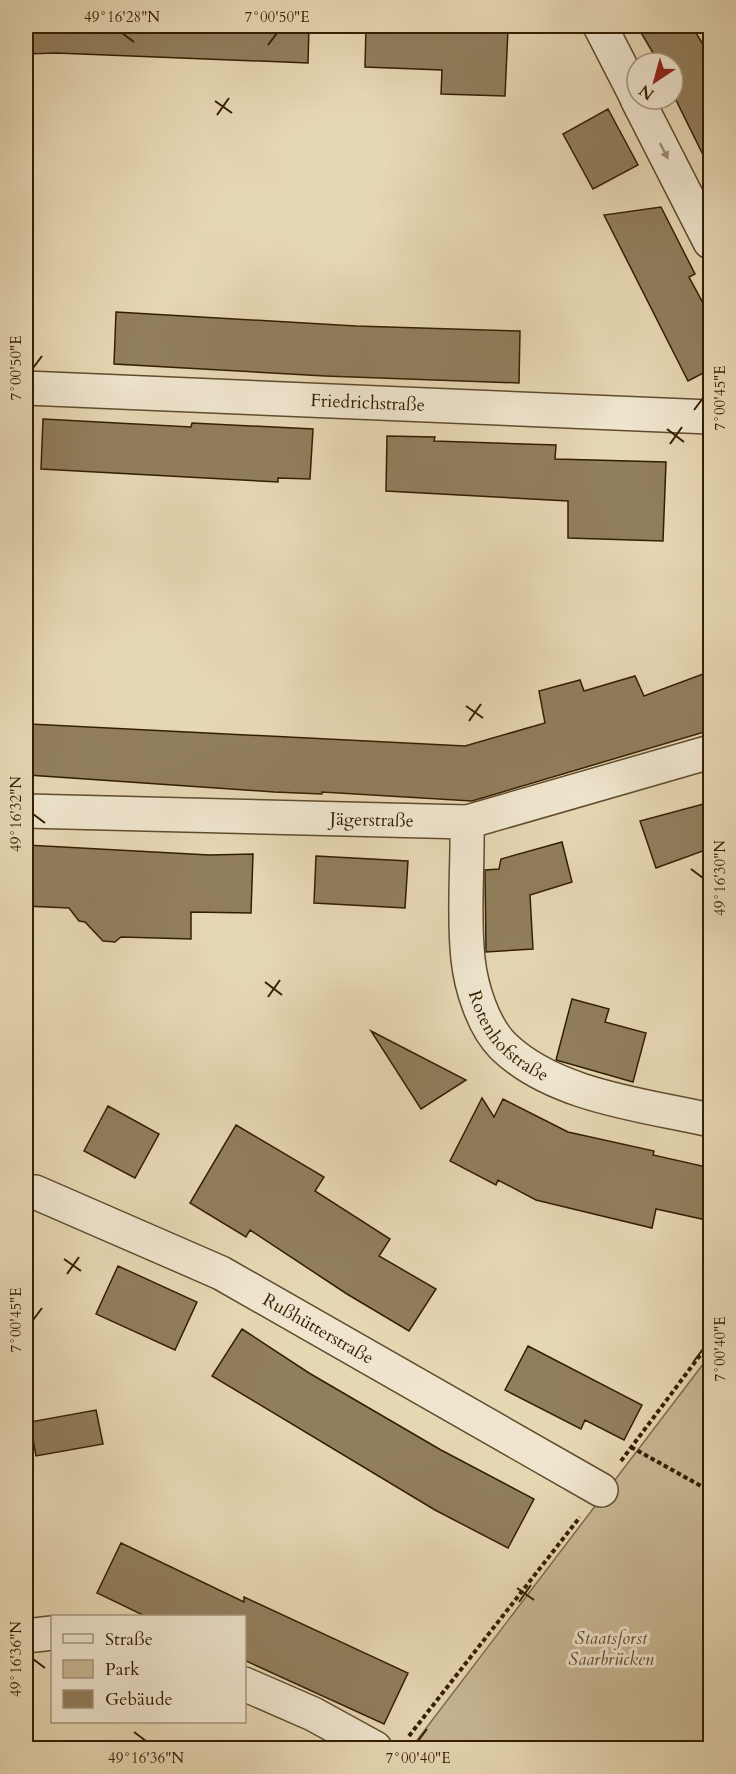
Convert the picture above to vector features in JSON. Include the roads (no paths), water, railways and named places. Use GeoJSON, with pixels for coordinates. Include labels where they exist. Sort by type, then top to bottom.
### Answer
{"type":"FeatureCollection","features":[{"type":"Feature","properties":{"kind":"street"},"geometry":{"type":"LineString","coordinates":[[600,26],[625,75]]}},
{"type":"Feature","properties":{"kind":"street"},"geometry":{"type":"LineString","coordinates":[[643,111],[711,242]]}},
{"type":"Feature","properties":{"kind":"street","name":"Friedrichstraße"},"geometry":{"type":"LineString","coordinates":[[26,388],[711,417]]}},
{"type":"Feature","properties":{"kind":"street","name":"Jägerstraße"},"geometry":{"type":"LineString","coordinates":[[26,812],[467,822],[711,752]]}},
{"type":"Feature","properties":{"kind":"street","name":"Rotenhofstraße"},"geometry":{"type":"LineString","coordinates":[[467,822],[468,960],[482,1013],[502,1046],[546,1076],[579,1090],[711,1120]]}},
{"type":"Feature","properties":{"kind":"street","name":"Rußhütterstraße"},"geometry":{"type":"LineString","coordinates":[[26,1192],[35,1192],[221,1273],[601,1490]]}},
{"type":"Feature","properties":{"kind":"street"},"geometry":{"type":"LineString","coordinates":[[26,1636],[51,1633]]}},
{"type":"Feature","properties":{"kind":"street"},"geometry":{"type":"LineString","coordinates":[[246,1685],[313,1714],[375,1749]]}},
{"type":"Feature","properties":{"kind":"park label","name":"Staatsforst Saarbrücken"},"geometry":{"type":"Point","coordinates":[611,1648]}}]}
